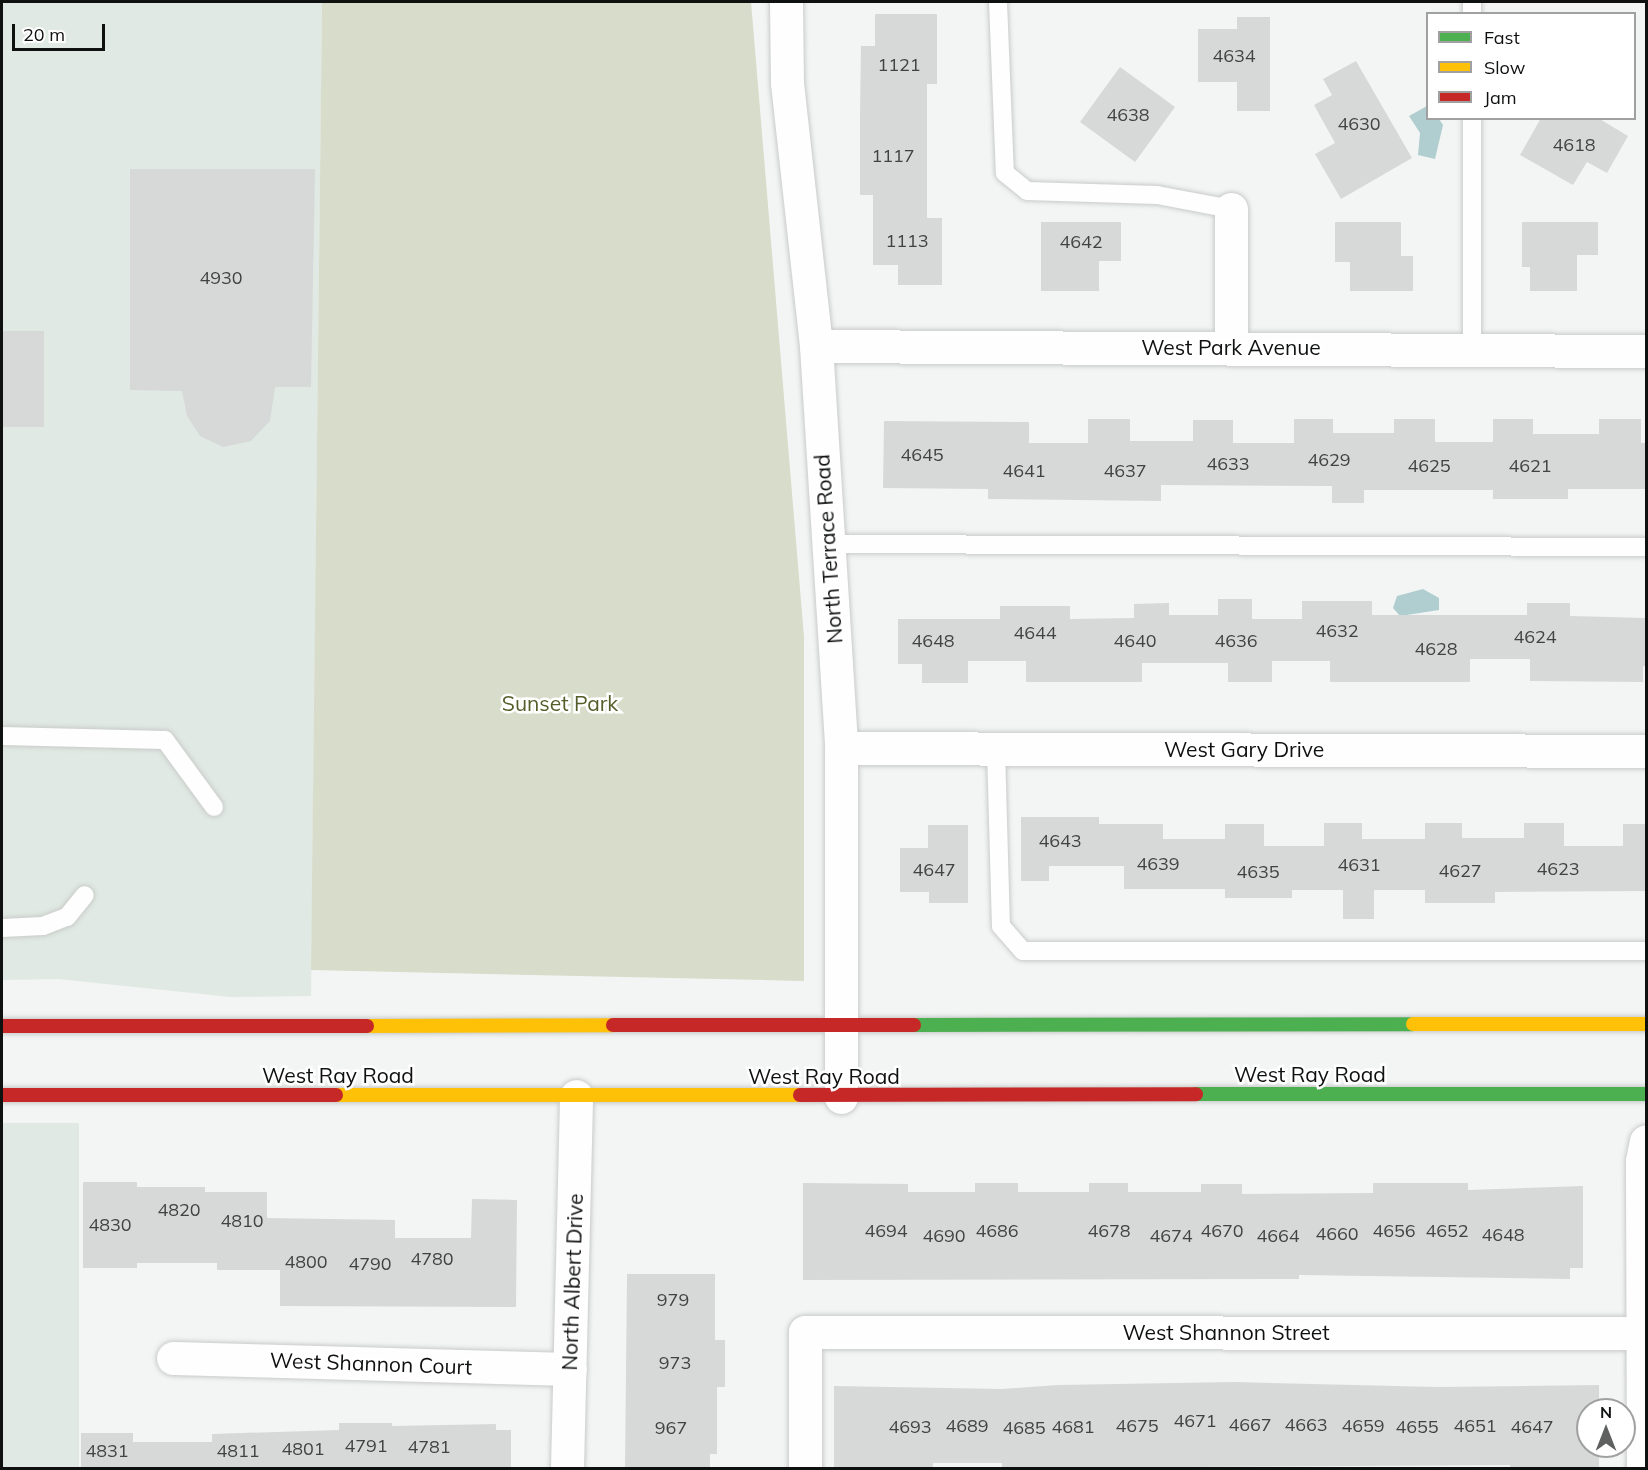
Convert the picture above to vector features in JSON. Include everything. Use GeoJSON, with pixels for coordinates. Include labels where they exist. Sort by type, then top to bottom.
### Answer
{"type":"FeatureCollection","features":[{"type":"Feature","properties":{"kind":"main road"},"geometry":{"type":"LineString","coordinates":[[2,1026],[1647,1024]]}},
{"type":"Feature","properties":{"kind":"main road","name":"West Ray Road"},"geometry":{"type":"LineString","coordinates":[[2,1095],[842,1097],[1647,1094]]}},
{"type":"Feature","properties":{"kind":"street","name":"North Terrace Road"},"geometry":{"type":"LineString","coordinates":[[786,2],[788,98],[816,346],[826,544],[842,748],[842,1097]]}},
{"type":"Feature","properties":{"kind":"street"},"geometry":{"type":"LineString","coordinates":[[1231,209],[1231,346]]}},
{"type":"Feature","properties":{"kind":"street","name":"West Park Avenue"},"geometry":{"type":"LineString","coordinates":[[816,346],[1231,346],[1647,351]]}},
{"type":"Feature","properties":{"kind":"street","name":"West Gary Drive"},"geometry":{"type":"LineString","coordinates":[[842,748],[1647,751]]}},
{"type":"Feature","properties":{"kind":"street","name":"North Albert Drive"},"geometry":{"type":"LineString","coordinates":[[567,1468],[576,1096]]}},
{"type":"Feature","properties":{"kind":"street"},"geometry":{"type":"LineString","coordinates":[[1642,1468],[1644,1333],[1642,1161],[1647,1141]]}},
{"type":"Feature","properties":{"kind":"street","name":"West Shannon Street"},"geometry":{"type":"LineString","coordinates":[[805,1468],[805,1332],[1644,1333]]}},
{"type":"Feature","properties":{"kind":"street","name":"West Shannon Court"},"geometry":{"type":"LineString","coordinates":[[173,1358],[570,1369]]}},
{"type":"Feature","properties":{"kind":"lane"},"geometry":{"type":"LineString","coordinates":[[998,2],[1005,173],[1027,191],[1157,195],[1231,209]]}},
{"type":"Feature","properties":{"kind":"lane"},"geometry":{"type":"LineString","coordinates":[[1472,120],[1472,350]]}},
{"type":"Feature","properties":{"kind":"lane"},"geometry":{"type":"LineString","coordinates":[[826,544],[1647,547]]}},
{"type":"Feature","properties":{"kind":"lane"},"geometry":{"type":"LineString","coordinates":[[2,736],[165,740],[214,807]]}},
{"type":"Feature","properties":{"kind":"lane"},"geometry":{"type":"LineString","coordinates":[[996,749],[1001,926],[1023,951],[1647,951]]}},
{"type":"Feature","properties":{"kind":"lane"},"geometry":{"type":"LineString","coordinates":[[2,928],[43,926],[66,917],[85,895]]}},
{"type":"Feature","properties":{"kind":"shaded area"},"geometry":{"type":"Polygon","coordinates":[[[2,2],[322,2],[311,996],[231,997],[58,979],[2,980],[2,2]]]}},
{"type":"Feature","properties":{"kind":"shaded area"},"geometry":{"type":"Polygon","coordinates":[[[2,1123],[79,1123],[79,1468],[2,1468],[2,1123]]]}},
{"type":"Feature","properties":{"kind":"green space","name":"Sunset Park"},"geometry":{"type":"Polygon","coordinates":[[[322,2],[751,2],[804,637],[804,981],[311,970],[322,2]]]}},
{"type":"Feature","properties":{"kind":"water"},"geometry":{"type":"Polygon","coordinates":[[[1426,107],[1426,120],[1440,120],[1443,125],[1435,159],[1418,155],[1420,133],[1409,116],[1426,107]]]}},
{"type":"Feature","properties":{"kind":"water"},"geometry":{"type":"Polygon","coordinates":[[[1423,589],[1439,598],[1439,610],[1400,616],[1393,608],[1397,596],[1423,589]]]}},
{"type":"Feature","properties":{"kind":"building"},"geometry":{"type":"Polygon","coordinates":[[[875,14],[937,14],[937,84],[927,84],[927,218],[942,218],[942,285],[898,285],[898,265],[873,265],[873,195],[860,195],[860,116],[861,46],[875,46],[875,14]]]}},
{"type":"Feature","properties":{"kind":"building"},"geometry":{"type":"Polygon","coordinates":[[[1237,17],[1270,17],[1270,111],[1237,111],[1237,82],[1198,82],[1198,29],[1237,29],[1237,17]]]}},
{"type":"Feature","properties":{"kind":"building"},"geometry":{"type":"Polygon","coordinates":[[[1356,61],[1412,158],[1341,199],[1315,154],[1335,143],[1314,105],[1332,95],[1323,79],[1356,61]]]}},
{"type":"Feature","properties":{"kind":"building"},"geometry":{"type":"Polygon","coordinates":[[[1120,67],[1175,107],[1135,162],[1080,122],[1120,67]]]}},
{"type":"Feature","properties":{"kind":"building"},"geometry":{"type":"Polygon","coordinates":[[[1540,120],[1601,120],[1628,136],[1607,173],[1587,162],[1573,185],[1520,155],[1540,120]]]}},
{"type":"Feature","properties":{"kind":"building"},"geometry":{"type":"Polygon","coordinates":[[[130,169],[315,169],[311,387],[275,387],[270,421],[251,441],[223,447],[200,436],[187,416],[182,391],[130,390],[130,169]]]}},
{"type":"Feature","properties":{"kind":"building"},"geometry":{"type":"Polygon","coordinates":[[[1041,222],[1121,222],[1121,261],[1099,261],[1099,291],[1041,291],[1041,222]]]}},
{"type":"Feature","properties":{"kind":"building"},"geometry":{"type":"Polygon","coordinates":[[[1335,222],[1401,222],[1401,256],[1413,256],[1413,291],[1350,291],[1350,262],[1335,262],[1335,222]]]}},
{"type":"Feature","properties":{"kind":"building"},"geometry":{"type":"Polygon","coordinates":[[[1522,222],[1598,222],[1598,255],[1577,255],[1577,291],[1530,291],[1530,267],[1522,267],[1522,222]]]}},
{"type":"Feature","properties":{"kind":"building"},"geometry":{"type":"Polygon","coordinates":[[[2,331],[44,331],[44,427],[2,427],[2,331]]]}},
{"type":"Feature","properties":{"kind":"building"},"geometry":{"type":"Polygon","coordinates":[[[1088,419],[1130,419],[1130,441],[1193,441],[1193,420],[1233,420],[1233,443],[1294,443],[1294,419],[1333,419],[1333,433],[1394,433],[1394,419],[1435,419],[1435,442],[1493,442],[1493,419],[1533,419],[1533,434],[1599,434],[1599,419],[1641,419],[1641,443],[1647,443],[1647,489],[1568,489],[1568,499],[1493,499],[1493,490],[1364,490],[1364,503],[1332,503],[1332,486],[1161,485],[1161,501],[988,499],[988,489],[883,488],[884,421],[1029,422],[1029,443],[1088,443],[1088,419]]]}},
{"type":"Feature","properties":{"kind":"building"},"geometry":{"type":"Polygon","coordinates":[[[1218,599],[1252,599],[1252,619],[1302,619],[1302,601],[1372,601],[1372,615],[1527,615],[1527,603],[1570,603],[1570,616],[1647,618],[1647,666],[1643,666],[1643,682],[1530,681],[1530,659],[1470,659],[1470,682],[1330,682],[1330,661],[1272,661],[1272,682],[1228,682],[1228,663],[1142,663],[1142,682],[1026,682],[1026,661],[968,661],[968,683],[922,683],[922,664],[898,664],[898,619],[1000,619],[1000,606],[1070,606],[1070,619],[1134,618],[1134,604],[1169,603],[1169,615],[1218,615],[1218,599]]]}},
{"type":"Feature","properties":{"kind":"building"},"geometry":{"type":"Polygon","coordinates":[[[1021,817],[1099,817],[1099,824],[1163,824],[1163,839],[1225,839],[1225,824],[1264,824],[1264,846],[1324,846],[1324,823],[1362,823],[1362,839],[1425,839],[1425,823],[1462,823],[1462,838],[1524,838],[1524,823],[1564,823],[1564,846],[1623,846],[1623,824],[1647,824],[1647,891],[1495,892],[1495,903],[1425,903],[1425,890],[1374,890],[1374,919],[1343,919],[1343,890],[1292,890],[1292,898],[1225,898],[1225,889],[1124,889],[1124,866],[1049,866],[1049,881],[1021,881],[1021,817]]]}},
{"type":"Feature","properties":{"kind":"building"},"geometry":{"type":"Polygon","coordinates":[[[928,825],[968,825],[968,903],[929,903],[929,892],[900,892],[900,848],[928,848],[928,825]]]}},
{"type":"Feature","properties":{"kind":"building"},"geometry":{"type":"Polygon","coordinates":[[[83,1182],[137,1182],[137,1187],[205,1187],[205,1192],[267,1192],[267,1218],[395,1220],[395,1238],[471,1238],[472,1199],[517,1200],[516,1307],[280,1306],[280,1270],[217,1270],[217,1263],[137,1263],[137,1268],[83,1268],[83,1182]]]}},
{"type":"Feature","properties":{"kind":"building"},"geometry":{"type":"Polygon","coordinates":[[[803,1183],[908,1184],[908,1192],[975,1192],[975,1183],[1018,1183],[1018,1192],[1089,1192],[1089,1183],[1128,1183],[1128,1192],[1201,1192],[1201,1184],[1242,1184],[1242,1194],[1373,1193],[1373,1183],[1468,1183],[1468,1190],[1583,1186],[1583,1268],[1570,1268],[1570,1279],[1299,1275],[1299,1279],[803,1280],[803,1183]]]}},
{"type":"Feature","properties":{"kind":"building"},"geometry":{"type":"Polygon","coordinates":[[[627,1274],[715,1274],[715,1340],[725,1340],[725,1387],[717,1387],[717,1454],[710,1454],[710,1468],[625,1468],[627,1274]]]}},
{"type":"Feature","properties":{"kind":"building"},"geometry":{"type":"Polygon","coordinates":[[[1234,1382],[1437,1387],[1599,1385],[1599,1398],[1576,1398],[1576,1458],[1599,1458],[1599,1468],[1510,1468],[1510,1465],[1002,1468],[1002,1463],[933,1463],[933,1468],[834,1468],[834,1386],[1002,1389],[1058,1385],[1234,1382]]]}},
{"type":"Feature","properties":{"kind":"building"},"geometry":{"type":"Polygon","coordinates":[[[339,1423],[392,1423],[392,1426],[496,1424],[496,1430],[511,1430],[511,1468],[81,1468],[81,1433],[133,1433],[133,1442],[212,1442],[212,1434],[339,1430],[339,1423]]]}},
{"type":"Feature","properties":{"kind":"traffic: fast"},"geometry":{"type":"LineString","coordinates":[[914,1025],[1413,1024]]}},
{"type":"Feature","properties":{"kind":"traffic: fast"},"geometry":{"type":"LineString","coordinates":[[1196,1094],[1646,1094]]}},
{"type":"Feature","properties":{"kind":"traffic: slow"},"geometry":{"type":"LineString","coordinates":[[1413,1024],[1646,1024]]}},
{"type":"Feature","properties":{"kind":"traffic: slow"},"geometry":{"type":"LineString","coordinates":[[367,1026],[613,1025]]}},
{"type":"Feature","properties":{"kind":"traffic: slow"},"geometry":{"type":"LineString","coordinates":[[336,1095],[800,1095]]}},
{"type":"Feature","properties":{"kind":"traffic: jam"},"geometry":{"type":"LineString","coordinates":[[613,1025],[914,1025]]}},
{"type":"Feature","properties":{"kind":"traffic: jam"},"geometry":{"type":"LineString","coordinates":[[2,1026],[367,1026]]}},
{"type":"Feature","properties":{"kind":"traffic: jam"},"geometry":{"type":"LineString","coordinates":[[800,1095],[1196,1094]]}},
{"type":"Feature","properties":{"kind":"traffic: jam"},"geometry":{"type":"LineString","coordinates":[[2,1095],[336,1095]]}}]}
